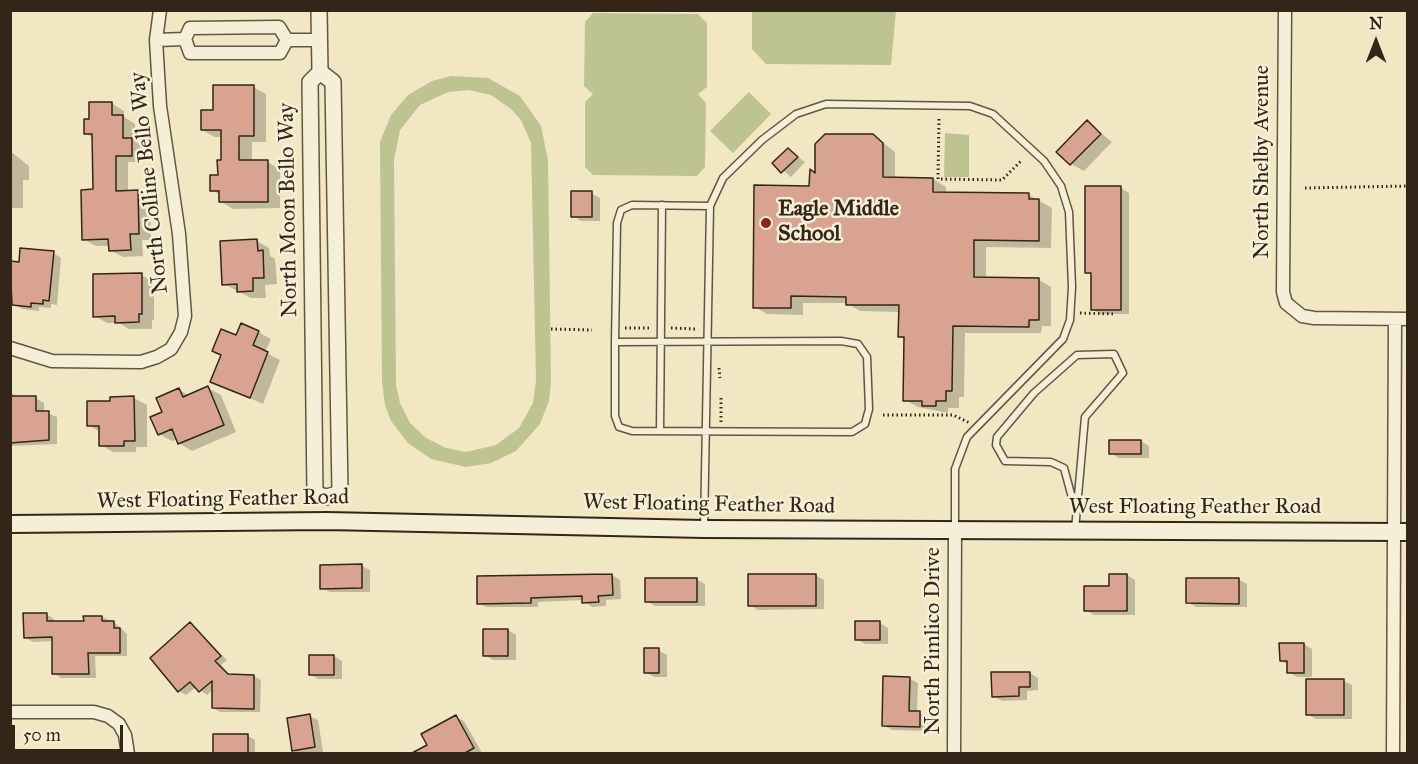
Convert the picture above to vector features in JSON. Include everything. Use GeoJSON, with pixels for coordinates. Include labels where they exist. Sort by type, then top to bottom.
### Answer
{"type":"FeatureCollection","features":[{"type":"Feature","properties":{"kind":"main road","name":"West Floating Feather Road"},"geometry":{"type":"LineString","coordinates":[[10,524],[327,520],[704,529],[1401,532]]}},
{"type":"Feature","properties":{"kind":"street","name":"North Colline Bello Way"},"geometry":{"type":"LineString","coordinates":[[10,348],[38,359],[65,362],[141,362],[171,349],[182,332],[184,316],[179,234],[160,106],[156,40],[160,10]]}},
{"type":"Feature","properties":{"kind":"street"},"geometry":{"type":"LineString","coordinates":[[319,10],[321,72]]}},
{"type":"Feature","properties":{"kind":"street","name":"North Shelby Avenue"},"geometry":{"type":"LineString","coordinates":[[1286,10],[1283,292],[1286,303],[1294,310],[1314,318],[1401,319]]}},
{"type":"Feature","properties":{"kind":"street"},"geometry":{"type":"LineString","coordinates":[[279,27],[287,40],[280,53],[190,53],[185,39],[190,28],[279,27]]}},
{"type":"Feature","properties":{"kind":"street"},"geometry":{"type":"LineString","coordinates":[[156,40],[185,39]]}},
{"type":"Feature","properties":{"kind":"street"},"geometry":{"type":"LineString","coordinates":[[287,40],[320,40]]}},
{"type":"Feature","properties":{"kind":"street","name":"North Moon Bello Way"},"geometry":{"type":"LineString","coordinates":[[321,72],[333,82],[340,493],[327,497],[315,494],[310,82],[321,72]]}},
{"type":"Feature","properties":{"kind":"street"},"geometry":{"type":"LineString","coordinates":[[1393,753],[1401,532],[1401,319]]}},
{"type":"Feature","properties":{"kind":"street"},"geometry":{"type":"LineString","coordinates":[[327,497],[327,520]]}},
{"type":"Feature","properties":{"kind":"street","name":"North Pimlico Drive"},"geometry":{"type":"LineString","coordinates":[[954,753],[956,530]]}},
{"type":"Feature","properties":{"kind":"street"},"geometry":{"type":"LineString","coordinates":[[10,712],[94,712],[108,716],[119,724],[125,735],[128,753]]}},
{"type":"Feature","properties":{"kind":"lane"},"geometry":{"type":"LineString","coordinates":[[704,529],[710,206],[723,178],[762,140],[796,114],[826,104],[970,106],[993,114],[1044,161],[1061,186],[1069,212],[1072,287],[1070,320],[1062,339],[967,437],[955,469],[956,530]]}},
{"type":"Feature","properties":{"kind":"lane"},"geometry":{"type":"LineString","coordinates":[[615,342],[841,341],[858,344],[867,357],[869,409],[865,424],[852,432],[632,431],[619,427],[615,416],[615,342],[617,222],[621,210],[632,205],[710,206]]}},
{"type":"Feature","properties":{"kind":"lane"},"geometry":{"type":"LineString","coordinates":[[660,431],[662,205]]}},
{"type":"Feature","properties":{"kind":"lane"},"geometry":{"type":"LineString","coordinates":[[1075,530],[1085,417],[1123,373],[1114,354],[1077,355],[1034,393],[997,437],[996,445],[1005,461],[1051,462],[1064,468],[1071,494],[1077,500]]}},
{"type":"Feature","properties":{"kind":"path"},"geometry":{"type":"LineString","coordinates":[[939,119],[938,179],[1002,180],[1022,160]]}},
{"type":"Feature","properties":{"kind":"path"},"geometry":{"type":"LineString","coordinates":[[1305,188],[1407,186]]}},
{"type":"Feature","properties":{"kind":"path"},"geometry":{"type":"LineString","coordinates":[[1080,313],[1116,314]]}},
{"type":"Feature","properties":{"kind":"path"},"geometry":{"type":"LineString","coordinates":[[625,328],[652,328]]}},
{"type":"Feature","properties":{"kind":"path"},"geometry":{"type":"LineString","coordinates":[[669,328],[696,329]]}},
{"type":"Feature","properties":{"kind":"path"},"geometry":{"type":"LineString","coordinates":[[551,329],[592,330]]}},
{"type":"Feature","properties":{"kind":"path"},"geometry":{"type":"LineString","coordinates":[[719,364],[720,378]]}},
{"type":"Feature","properties":{"kind":"path"},"geometry":{"type":"LineString","coordinates":[[721,395],[721,422]]}},
{"type":"Feature","properties":{"kind":"path"},"geometry":{"type":"LineString","coordinates":[[884,415],[953,415],[970,423]]}},
{"type":"Feature","properties":{"kind":"green space"},"geometry":{"type":"Polygon","coordinates":[[[752,11],[896,11],[891,65],[766,64],[752,49],[752,11]]]}},
{"type":"Feature","properties":{"kind":"green space"},"geometry":{"type":"Polygon","coordinates":[[[593,13],[698,14],[707,23],[707,87],[698,94],[706,103],[705,167],[697,176],[593,175],[585,167],[585,102],[593,94],[584,86],[585,22],[593,13]]]}},
{"type":"Feature","properties":{"kind":"green space"},"geometry":{"type":"Polygon","coordinates":[[[451,76],[488,78],[520,96],[541,126],[548,160],[551,382],[549,401],[540,424],[516,451],[491,463],[466,467],[431,459],[408,443],[391,421],[385,405],[382,382],[380,142],[391,115],[408,95],[432,81],[451,76]],[[469,90],[448,92],[420,105],[400,130],[394,160],[396,385],[400,403],[410,423],[426,438],[446,448],[466,452],[496,445],[519,428],[533,403],[536,380],[531,143],[521,120],[511,109],[491,95],[469,90]]]}},
{"type":"Feature","properties":{"kind":"green space"},"geometry":{"type":"Polygon","coordinates":[[[749,92],[771,114],[733,153],[710,131],[749,92]]]}},
{"type":"Feature","properties":{"kind":"green space"},"geometry":{"type":"Polygon","coordinates":[[[945,133],[969,135],[969,177],[944,177],[945,133]]]}},
{"type":"Feature","properties":{"kind":"building"},"geometry":{"type":"Polygon","coordinates":[[[213,85],[254,85],[254,136],[239,136],[239,160],[268,160],[268,202],[219,202],[219,191],[210,191],[210,175],[218,175],[217,160],[221,160],[221,130],[201,130],[201,110],[213,110],[213,85]]]}},
{"type":"Feature","properties":{"kind":"building"},"geometry":{"type":"Polygon","coordinates":[[[89,102],[112,102],[112,115],[123,115],[123,138],[132,138],[132,156],[116,156],[116,191],[138,190],[139,234],[130,234],[131,250],[109,251],[108,239],[82,240],[81,190],[93,189],[92,134],[84,134],[84,119],[89,119],[89,102]]]}},
{"type":"Feature","properties":{"kind":"building"},"geometry":{"type":"Polygon","coordinates":[[[1087,120],[1101,134],[1070,165],[1056,152],[1087,120]]]}},
{"type":"Feature","properties":{"kind":"building","name":"Eagle Middle School"},"geometry":{"type":"Polygon","coordinates":[[[825,134],[873,134],[883,143],[883,177],[933,178],[933,192],[1029,193],[1029,199],[1039,199],[1039,241],[974,240],[974,277],[1039,278],[1039,320],[1029,320],[1029,327],[953,326],[952,391],[946,391],[946,401],[936,401],[936,406],[922,406],[922,401],[903,401],[904,337],[898,337],[899,305],[846,305],[846,297],[791,296],[791,308],[753,308],[754,185],[809,186],[810,169],[815,173],[815,144],[825,134]]]}},
{"type":"Feature","properties":{"kind":"building"},"geometry":{"type":"Polygon","coordinates":[[[788,148],[798,157],[781,173],[772,163],[788,148]]]}},
{"type":"Feature","properties":{"kind":"building"},"geometry":{"type":"Polygon","coordinates":[[[1085,186],[1121,186],[1121,310],[1091,310],[1091,273],[1085,273],[1085,186]]]}},
{"type":"Feature","properties":{"kind":"building"},"geometry":{"type":"Polygon","coordinates":[[[571,191],[592,191],[592,217],[571,217],[571,191]]]}},
{"type":"Feature","properties":{"kind":"building"},"geometry":{"type":"Polygon","coordinates":[[[257,239],[258,251],[263,250],[264,278],[253,278],[253,291],[237,292],[237,284],[222,285],[220,241],[257,239]]]}},
{"type":"Feature","properties":{"kind":"building"},"geometry":{"type":"Polygon","coordinates":[[[20,248],[54,251],[49,301],[43,300],[43,304],[31,303],[31,307],[12,305],[10,261],[19,262],[20,248]]]}},
{"type":"Feature","properties":{"kind":"building"},"geometry":{"type":"Polygon","coordinates":[[[142,273],[142,314],[139,314],[139,322],[115,323],[115,316],[93,317],[93,274],[142,273]]]}},
{"type":"Feature","properties":{"kind":"building"},"geometry":{"type":"Polygon","coordinates":[[[241,323],[259,331],[253,345],[268,352],[250,398],[210,382],[221,355],[212,351],[221,329],[236,335],[241,323]]]}},
{"type":"Feature","properties":{"kind":"building"},"geometry":{"type":"Polygon","coordinates":[[[208,386],[224,425],[178,444],[172,429],[158,435],[150,417],[162,412],[156,398],[179,388],[183,397],[208,386]]]}},
{"type":"Feature","properties":{"kind":"building"},"geometry":{"type":"Polygon","coordinates":[[[10,396],[36,396],[36,411],[49,411],[49,440],[10,443],[10,396]]]}},
{"type":"Feature","properties":{"kind":"building"},"geometry":{"type":"Polygon","coordinates":[[[134,396],[135,441],[124,441],[124,446],[99,446],[99,426],[87,426],[87,401],[110,401],[110,397],[134,396]]]}},
{"type":"Feature","properties":{"kind":"building"},"geometry":{"type":"Polygon","coordinates":[[[1109,440],[1141,440],[1141,454],[1109,454],[1109,440]]]}},
{"type":"Feature","properties":{"kind":"building"},"geometry":{"type":"Polygon","coordinates":[[[362,564],[362,588],[320,589],[320,565],[362,564]]]}},
{"type":"Feature","properties":{"kind":"building"},"geometry":{"type":"Polygon","coordinates":[[[612,574],[613,595],[598,596],[599,602],[582,603],[582,596],[531,598],[531,603],[477,604],[477,576],[612,574]]]}},
{"type":"Feature","properties":{"kind":"building"},"geometry":{"type":"Polygon","coordinates":[[[748,574],[816,574],[816,606],[748,606],[748,574]]]}},
{"type":"Feature","properties":{"kind":"building"},"geometry":{"type":"Polygon","coordinates":[[[1109,574],[1127,574],[1127,611],[1084,611],[1084,586],[1109,586],[1109,574]]]}},
{"type":"Feature","properties":{"kind":"building"},"geometry":{"type":"Polygon","coordinates":[[[645,578],[697,578],[697,602],[645,602],[645,578]]]}},
{"type":"Feature","properties":{"kind":"building"},"geometry":{"type":"Polygon","coordinates":[[[1186,578],[1239,578],[1239,604],[1186,603],[1186,578]]]}},
{"type":"Feature","properties":{"kind":"building"},"geometry":{"type":"Polygon","coordinates":[[[23,613],[47,613],[47,621],[84,621],[83,616],[102,616],[102,621],[114,621],[114,628],[120,628],[120,653],[88,653],[89,674],[52,674],[52,637],[24,638],[23,613]]]}},
{"type":"Feature","properties":{"kind":"building"},"geometry":{"type":"Polygon","coordinates":[[[855,621],[880,621],[880,640],[855,640],[855,621]]]}},
{"type":"Feature","properties":{"kind":"building"},"geometry":{"type":"Polygon","coordinates":[[[190,622],[221,656],[215,661],[228,674],[254,675],[254,709],[212,708],[212,681],[199,692],[190,682],[178,692],[150,658],[190,622]]]}},
{"type":"Feature","properties":{"kind":"building"},"geometry":{"type":"Polygon","coordinates":[[[483,629],[508,629],[508,656],[483,656],[483,629]]]}},
{"type":"Feature","properties":{"kind":"building"},"geometry":{"type":"Polygon","coordinates":[[[1279,643],[1304,643],[1304,673],[1287,673],[1287,661],[1280,661],[1279,643]]]}},
{"type":"Feature","properties":{"kind":"building"},"geometry":{"type":"Polygon","coordinates":[[[644,648],[659,648],[659,673],[644,673],[644,648]]]}},
{"type":"Feature","properties":{"kind":"building"},"geometry":{"type":"Polygon","coordinates":[[[309,655],[334,655],[334,675],[309,675],[309,655]]]}},
{"type":"Feature","properties":{"kind":"building"},"geometry":{"type":"Polygon","coordinates":[[[991,672],[1030,672],[1030,687],[1019,687],[1019,696],[992,697],[991,672]]]}},
{"type":"Feature","properties":{"kind":"building"},"geometry":{"type":"Polygon","coordinates":[[[883,676],[910,677],[909,711],[920,711],[920,727],[882,726],[883,676]]]}},
{"type":"Feature","properties":{"kind":"building"},"geometry":{"type":"Polygon","coordinates":[[[1306,679],[1344,679],[1344,715],[1306,715],[1306,679]]]}},
{"type":"Feature","properties":{"kind":"building"},"geometry":{"type":"Polygon","coordinates":[[[310,714],[315,747],[292,751],[287,718],[310,714]]]}},
{"type":"Feature","properties":{"kind":"building"},"geometry":{"type":"Polygon","coordinates":[[[456,715],[474,748],[465,753],[412,753],[427,745],[421,734],[456,715]]]}},
{"type":"Feature","properties":{"kind":"building"},"geometry":{"type":"Polygon","coordinates":[[[213,734],[248,734],[248,753],[213,753],[213,734]]]}},
{"type":"Feature","properties":{"kind":"place","name":"Eagle Middle School"},"geometry":{"type":"Point","coordinates":[766,223]}}]}
